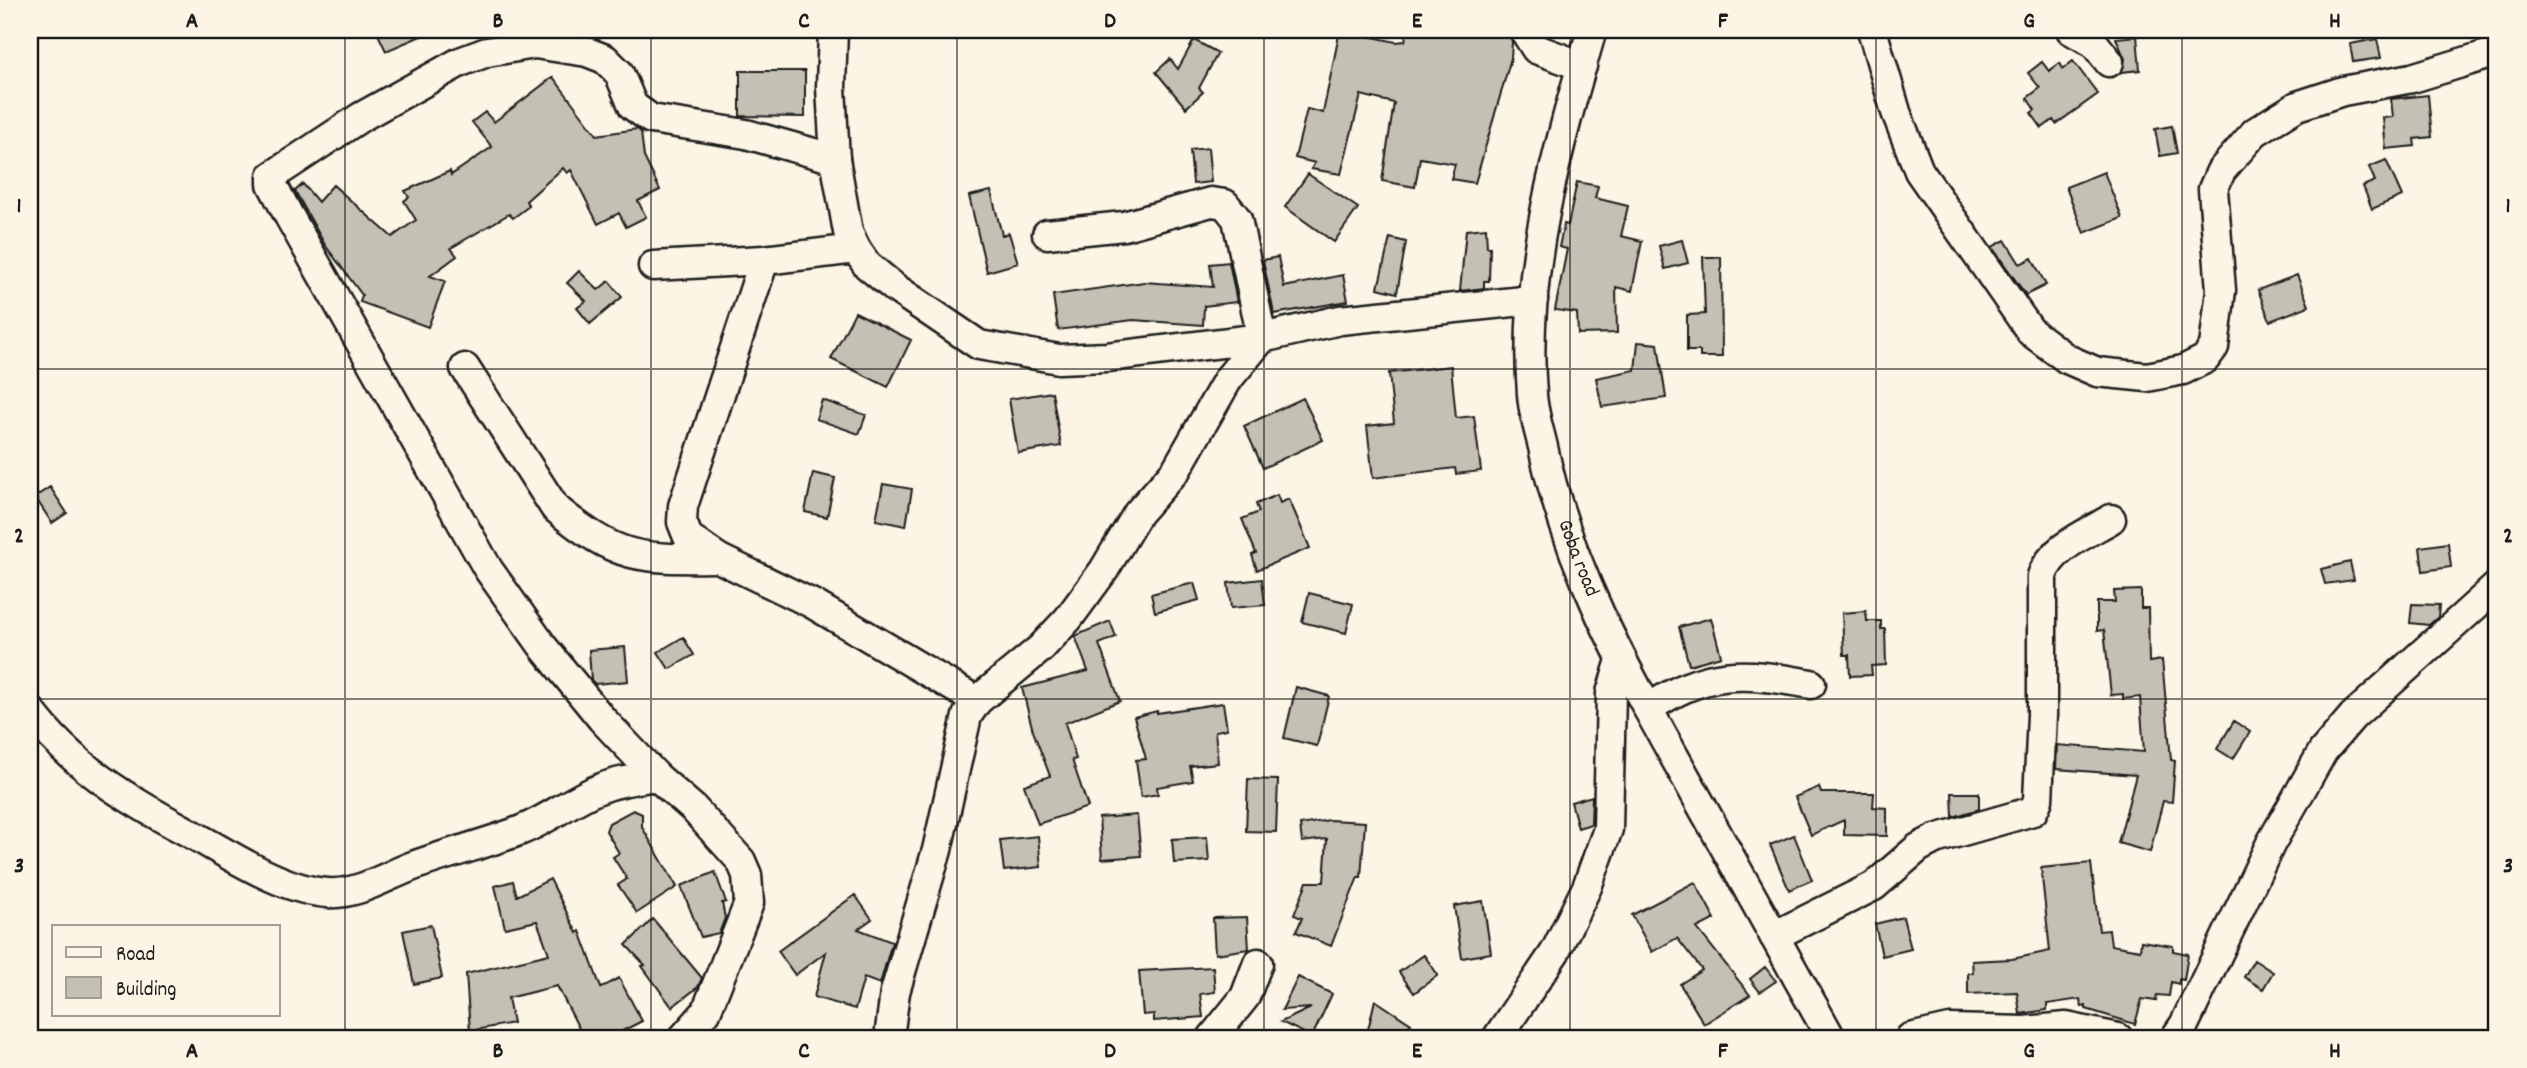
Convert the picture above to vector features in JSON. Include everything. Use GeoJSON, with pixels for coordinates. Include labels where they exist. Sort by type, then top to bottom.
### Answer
{"type":"FeatureCollection","features":[{"type":"Feature","properties":{"kind":"street"},"geometry":{"type":"LineString","coordinates":[[833,30],[831,87],[835,159],[848,232],[867,265],[895,288],[979,345],[1059,359],[1107,357],[1262,338],[1340,320],[1533,300]]}},
{"type":"Feature","properties":{"kind":"street"},"geometry":{"type":"LineString","coordinates":[[1524,30],[1536,49],[1582,66]]}},
{"type":"Feature","properties":{"kind":"street","name":"Goba road"},"geometry":{"type":"LineString","coordinates":[[1592,30],[1541,234],[1533,300],[1532,395],[1554,502],[1580,575],[1620,660],[1831,1038]]}},
{"type":"Feature","properties":{"kind":"street"},"geometry":{"type":"LineString","coordinates":[[1872,30],[1896,112],[1919,171],[2031,332],[2067,359],[2097,372],[2147,377],[2183,370],[2206,359],[2214,347],[2221,290],[2213,189],[2221,172],[2255,132],[2308,102],[2343,91],[2412,78],[2497,52]]}},
{"type":"Feature","properties":{"kind":"street"},"geometry":{"type":"LineString","coordinates":[[2071,30],[2094,43],[2109,62]]}},
{"type":"Feature","properties":{"kind":"street"},"geometry":{"type":"LineString","coordinates":[[683,1038],[706,1012],[748,903],[749,888],[741,861],[603,719],[544,648],[488,569],[289,216],[272,184],[272,176],[361,117],[460,62],[487,52],[535,44],[587,51],[605,59],[619,74],[633,106],[651,119],[746,134],[835,159]]}},
{"type":"Feature","properties":{"kind":"street"},"geometry":{"type":"LineString","coordinates":[[1047,234],[1125,226],[1211,202],[1225,204],[1237,219],[1262,338]]}},
{"type":"Feature","properties":{"kind":"street"},"geometry":{"type":"LineString","coordinates":[[653,266],[764,260],[856,249]]}},
{"type":"Feature","properties":{"kind":"street"},"geometry":{"type":"LineString","coordinates":[[764,260],[682,506],[682,522],[688,537],[718,558],[813,604],[977,701]]}},
{"type":"Feature","properties":{"kind":"street"},"geometry":{"type":"LineString","coordinates":[[889,1038],[895,992],[937,850],[964,726],[977,701],[1031,657],[1068,619],[1104,570],[1138,513],[1176,470],[1228,379],[1262,338]]}},
{"type":"Feature","properties":{"kind":"street"},"geometry":{"type":"LineString","coordinates":[[465,368],[555,508],[575,524],[620,552],[652,559],[718,558]]}},
{"type":"Feature","properties":{"kind":"street"},"geometry":{"type":"LineString","coordinates":[[1774,936],[1874,886],[1927,844],[2033,811],[2038,800],[2042,715],[2042,576],[2046,563],[2055,554],[2111,519]]}},
{"type":"Feature","properties":{"kind":"street"},"geometry":{"type":"LineString","coordinates":[[2175,1038],[2201,992],[2271,843],[2323,751],[2353,716],[2497,586]]}},
{"type":"Feature","properties":{"kind":"street"},"geometry":{"type":"LineString","coordinates":[[1497,1038],[1555,952],[1587,887],[1608,829],[1611,792],[1610,702],[1620,660]]}},
{"type":"Feature","properties":{"kind":"street"},"geometry":{"type":"LineString","coordinates":[[1648,709],[1674,690],[1725,676],[1771,677],[1811,684]]}},
{"type":"Feature","properties":{"kind":"street"},"geometry":{"type":"LineString","coordinates":[[30,710],[46,733],[84,770],[179,827],[252,866],[303,889],[330,893],[359,888],[414,866],[519,831],[549,818],[598,789],[656,776]]}},
{"type":"Feature","properties":{"kind":"street"},"geometry":{"type":"LineString","coordinates":[[1212,1038],[1245,997],[1258,963]]}},
{"type":"Feature","properties":{"kind":"street"},"geometry":{"type":"LineString","coordinates":[[1910,1038],[1950,1029],[2024,1031],[2066,1027],[2118,1038]]}},
{"type":"Feature","properties":{"kind":"building"},"geometry":{"type":"Polygon","coordinates":[[[376,30],[435,30],[386,51],[376,30]]]}},
{"type":"Feature","properties":{"kind":"building"},"geometry":{"type":"Polygon","coordinates":[[[1340,30],[1396,42],[1405,41],[1407,30],[1508,30],[1512,42],[1511,58],[1475,183],[1451,179],[1455,164],[1420,158],[1415,187],[1382,181],[1394,103],[1361,95],[1341,174],[1311,169],[1315,163],[1295,158],[1307,109],[1323,113],[1340,30]]]}},
{"type":"Feature","properties":{"kind":"building"},"geometry":{"type":"Polygon","coordinates":[[[2137,36],[2140,70],[2121,72],[2125,59],[2116,38],[2137,36]]]}},
{"type":"Feature","properties":{"kind":"building"},"geometry":{"type":"Polygon","coordinates":[[[2377,39],[2381,58],[2353,62],[2350,44],[2377,39]]]}},
{"type":"Feature","properties":{"kind":"building"},"geometry":{"type":"Polygon","coordinates":[[[1194,40],[1218,53],[1199,88],[1203,92],[1186,108],[1156,72],[1170,59],[1178,69],[1194,40]]]}},
{"type":"Feature","properties":{"kind":"building"},"geometry":{"type":"Polygon","coordinates":[[[2073,61],[2098,94],[2056,124],[2053,120],[2042,128],[2031,113],[2035,110],[2027,98],[2040,88],[2028,73],[2042,62],[2049,71],[2060,63],[2063,69],[2073,61]]]}},
{"type":"Feature","properties":{"kind":"building"},"geometry":{"type":"Polygon","coordinates":[[[740,71],[805,71],[805,117],[740,116],[740,71]]]}},
{"type":"Feature","properties":{"kind":"building"},"geometry":{"type":"Polygon","coordinates":[[[553,77],[597,135],[637,129],[641,132],[644,157],[660,190],[638,201],[646,217],[626,227],[619,213],[598,224],[571,170],[567,173],[563,168],[526,201],[529,206],[513,218],[509,214],[451,248],[457,256],[430,276],[445,281],[428,327],[360,302],[362,295],[325,245],[295,191],[303,184],[318,202],[333,185],[392,237],[416,220],[404,201],[409,197],[405,191],[450,171],[451,175],[492,147],[472,122],[485,112],[494,122],[553,77]]]}},
{"type":"Feature","properties":{"kind":"building"},"geometry":{"type":"Polygon","coordinates":[[[2428,95],[2432,137],[2414,139],[2415,146],[2386,149],[2383,118],[2393,117],[2391,99],[2428,95]]]}},
{"type":"Feature","properties":{"kind":"building"},"geometry":{"type":"Polygon","coordinates":[[[2172,126],[2177,153],[2160,156],[2155,129],[2172,126]]]}},
{"type":"Feature","properties":{"kind":"building"},"geometry":{"type":"Polygon","coordinates":[[[1208,148],[1211,182],[1193,184],[1190,150],[1208,148]]]}},
{"type":"Feature","properties":{"kind":"building"},"geometry":{"type":"Polygon","coordinates":[[[2386,160],[2402,196],[2372,209],[2363,186],[2375,181],[2369,167],[2386,160]]]}},
{"type":"Feature","properties":{"kind":"building"},"geometry":{"type":"Polygon","coordinates":[[[2104,172],[2122,218],[2084,233],[2066,187],[2104,172]]]}},
{"type":"Feature","properties":{"kind":"building"},"geometry":{"type":"Polygon","coordinates":[[[1308,174],[1358,208],[1334,242],[1285,207],[1308,174]]]}},
{"type":"Feature","properties":{"kind":"building"},"geometry":{"type":"Polygon","coordinates":[[[1577,182],[1598,186],[1595,198],[1628,206],[1621,236],[1642,241],[1632,291],[1616,287],[1617,333],[1578,334],[1577,313],[1555,310],[1567,249],[1559,247],[1564,224],[1568,225],[1577,182]]]}},
{"type":"Feature","properties":{"kind":"building"},"geometry":{"type":"Polygon","coordinates":[[[991,191],[1002,235],[1009,233],[1018,263],[987,272],[969,196],[991,191]]]}},
{"type":"Feature","properties":{"kind":"building"},"geometry":{"type":"Polygon","coordinates":[[[1486,228],[1487,247],[1490,247],[1489,281],[1484,281],[1484,288],[1460,291],[1466,230],[1486,228]]]}},
{"type":"Feature","properties":{"kind":"building"},"geometry":{"type":"Polygon","coordinates":[[[1390,238],[1406,242],[1397,293],[1378,288],[1390,238]]]}},
{"type":"Feature","properties":{"kind":"building"},"geometry":{"type":"Polygon","coordinates":[[[1682,240],[1688,263],[1665,269],[1659,246],[1682,240]]]}},
{"type":"Feature","properties":{"kind":"building"},"geometry":{"type":"Polygon","coordinates":[[[2005,240],[2020,264],[2032,258],[2046,285],[2026,295],[1992,247],[2005,240]]]}},
{"type":"Feature","properties":{"kind":"building"},"geometry":{"type":"Polygon","coordinates":[[[1278,257],[1284,287],[1343,275],[1348,301],[1274,314],[1263,260],[1278,257]]]}},
{"type":"Feature","properties":{"kind":"building"},"geometry":{"type":"Polygon","coordinates":[[[1703,257],[1721,257],[1722,357],[1700,357],[1700,351],[1687,351],[1687,315],[1705,314],[1703,257]]]}},
{"type":"Feature","properties":{"kind":"building"},"geometry":{"type":"Polygon","coordinates":[[[1229,262],[1237,302],[1204,306],[1203,325],[1133,320],[1058,330],[1053,295],[1144,282],[1213,287],[1210,264],[1229,262]]]}},
{"type":"Feature","properties":{"kind":"building"},"geometry":{"type":"Polygon","coordinates":[[[579,271],[598,290],[609,281],[622,297],[590,324],[577,308],[586,301],[567,283],[579,271]]]}},
{"type":"Feature","properties":{"kind":"building"},"geometry":{"type":"Polygon","coordinates":[[[2297,275],[2309,306],[2270,321],[2258,290],[2297,275]]]}},
{"type":"Feature","properties":{"kind":"building"},"geometry":{"type":"Polygon","coordinates":[[[855,312],[911,340],[888,387],[831,359],[855,312]]]}},
{"type":"Feature","properties":{"kind":"building"},"geometry":{"type":"Polygon","coordinates":[[[1638,342],[1658,344],[1666,398],[1602,407],[1596,378],[1635,370],[1638,342]]]}},
{"type":"Feature","properties":{"kind":"building"},"geometry":{"type":"Polygon","coordinates":[[[1451,366],[1456,418],[1474,416],[1481,471],[1456,474],[1455,468],[1373,478],[1367,426],[1394,423],[1389,373],[1451,366]]]}},
{"type":"Feature","properties":{"kind":"building"},"geometry":{"type":"Polygon","coordinates":[[[1052,392],[1061,446],[1018,453],[1009,399],[1052,392]]]}},
{"type":"Feature","properties":{"kind":"building"},"geometry":{"type":"Polygon","coordinates":[[[1303,398],[1323,440],[1263,468],[1244,426],[1303,398]]]}},
{"type":"Feature","properties":{"kind":"building"},"geometry":{"type":"Polygon","coordinates":[[[822,400],[866,415],[859,434],[816,419],[822,400]]]}},
{"type":"Feature","properties":{"kind":"building"},"geometry":{"type":"Polygon","coordinates":[[[813,473],[835,478],[827,517],[805,512],[813,473]]]}},
{"type":"Feature","properties":{"kind":"building"},"geometry":{"type":"Polygon","coordinates":[[[883,484],[912,489],[906,526],[876,520],[883,484]]]}},
{"type":"Feature","properties":{"kind":"building"},"geometry":{"type":"Polygon","coordinates":[[[50,487],[67,513],[52,523],[35,497],[50,487]]]}},
{"type":"Feature","properties":{"kind":"building"},"geometry":{"type":"Polygon","coordinates":[[[1277,495],[1280,503],[1289,499],[1310,548],[1257,570],[1252,555],[1256,553],[1242,519],[1259,512],[1256,504],[1277,495]]]}},
{"type":"Feature","properties":{"kind":"building"},"geometry":{"type":"Polygon","coordinates":[[[2448,543],[2451,567],[2423,571],[2420,547],[2448,543]]]}},
{"type":"Feature","properties":{"kind":"building"},"geometry":{"type":"Polygon","coordinates":[[[2350,562],[2354,580],[2325,584],[2321,569],[2350,562]]]}},
{"type":"Feature","properties":{"kind":"building"},"geometry":{"type":"Polygon","coordinates":[[[1262,579],[1265,605],[1231,608],[1228,583],[1262,579]]]}},
{"type":"Feature","properties":{"kind":"building"},"geometry":{"type":"Polygon","coordinates":[[[1194,583],[1199,600],[1155,612],[1151,594],[1194,583]]]}},
{"type":"Feature","properties":{"kind":"building"},"geometry":{"type":"Polygon","coordinates":[[[2141,590],[2141,608],[2148,608],[2149,662],[2162,660],[2171,760],[2175,761],[2172,802],[2163,801],[2150,852],[2118,843],[2136,775],[2056,769],[2057,745],[2144,752],[2140,697],[2123,699],[2123,694],[2111,695],[2104,630],[2097,631],[2097,602],[2115,602],[2114,591],[2141,590]]]}},
{"type":"Feature","properties":{"kind":"building"},"geometry":{"type":"Polygon","coordinates":[[[1309,593],[1353,604],[1346,633],[1302,622],[1309,593]]]}},
{"type":"Feature","properties":{"kind":"building"},"geometry":{"type":"Polygon","coordinates":[[[2412,604],[2439,605],[2438,617],[2429,625],[2410,623],[2412,604]]]}},
{"type":"Feature","properties":{"kind":"building"},"geometry":{"type":"Polygon","coordinates":[[[1866,611],[1867,621],[1881,621],[1881,629],[1885,629],[1886,665],[1871,666],[1872,675],[1850,676],[1849,655],[1844,655],[1842,613],[1866,611]]]}},
{"type":"Feature","properties":{"kind":"building"},"geometry":{"type":"Polygon","coordinates":[[[1711,618],[1721,656],[1689,665],[1679,627],[1711,618]]]}},
{"type":"Feature","properties":{"kind":"building"},"geometry":{"type":"Polygon","coordinates":[[[1110,621],[1116,637],[1099,644],[1120,701],[1065,723],[1076,759],[1072,760],[1088,807],[1038,824],[1024,785],[1050,776],[1033,731],[1022,688],[1088,671],[1075,636],[1110,621]]]}},
{"type":"Feature","properties":{"kind":"building"},"geometry":{"type":"Polygon","coordinates":[[[683,637],[694,655],[669,669],[658,652],[683,637]]]}},
{"type":"Feature","properties":{"kind":"building"},"geometry":{"type":"Polygon","coordinates":[[[625,647],[628,681],[595,684],[591,680],[589,650],[625,647]]]}},
{"type":"Feature","properties":{"kind":"building"},"geometry":{"type":"Polygon","coordinates":[[[1296,687],[1329,696],[1317,746],[1284,738],[1296,687]]]}},
{"type":"Feature","properties":{"kind":"building"},"geometry":{"type":"Polygon","coordinates":[[[1223,703],[1227,729],[1215,731],[1218,763],[1190,766],[1193,781],[1157,787],[1158,794],[1141,797],[1136,760],[1146,759],[1134,717],[1157,711],[1223,703]]]}},
{"type":"Feature","properties":{"kind":"building"},"geometry":{"type":"Polygon","coordinates":[[[2234,721],[2250,732],[2233,759],[2217,749],[2234,721]]]}},
{"type":"Feature","properties":{"kind":"building"},"geometry":{"type":"Polygon","coordinates":[[[1248,779],[1278,780],[1276,832],[1246,831],[1248,779]]]}},
{"type":"Feature","properties":{"kind":"building"},"geometry":{"type":"Polygon","coordinates":[[[1819,787],[1821,793],[1874,793],[1873,807],[1887,808],[1887,836],[1844,835],[1844,820],[1811,835],[1795,797],[1819,787]]]}},
{"type":"Feature","properties":{"kind":"building"},"geometry":{"type":"Polygon","coordinates":[[[1952,793],[1979,793],[1979,809],[1953,817],[1952,793]]]}},
{"type":"Feature","properties":{"kind":"building"},"geometry":{"type":"Polygon","coordinates":[[[1592,796],[1591,824],[1578,828],[1571,802],[1592,796]]]}},
{"type":"Feature","properties":{"kind":"building"},"geometry":{"type":"Polygon","coordinates":[[[633,810],[642,814],[642,827],[677,887],[637,913],[618,885],[627,879],[613,857],[619,853],[606,831],[609,823],[633,810]]]}},
{"type":"Feature","properties":{"kind":"building"},"geometry":{"type":"Polygon","coordinates":[[[1137,815],[1141,856],[1102,859],[1099,818],[1137,815]]]}},
{"type":"Feature","properties":{"kind":"building"},"geometry":{"type":"Polygon","coordinates":[[[1329,820],[1365,822],[1361,877],[1358,877],[1331,946],[1296,932],[1302,918],[1294,915],[1307,882],[1324,882],[1327,839],[1302,842],[1300,825],[1329,820]]]}},
{"type":"Feature","properties":{"kind":"building"},"geometry":{"type":"Polygon","coordinates":[[[1794,835],[1812,880],[1789,890],[1770,845],[1794,835]]]}},
{"type":"Feature","properties":{"kind":"building"},"geometry":{"type":"Polygon","coordinates":[[[1038,836],[1041,867],[1004,871],[1000,840],[1038,836]]]}},
{"type":"Feature","properties":{"kind":"building"},"geometry":{"type":"Polygon","coordinates":[[[1207,837],[1209,861],[1174,863],[1172,839],[1207,837]]]}},
{"type":"Feature","properties":{"kind":"building"},"geometry":{"type":"Polygon","coordinates":[[[2091,863],[2099,931],[2109,930],[2111,945],[2140,950],[2141,941],[2173,946],[2173,951],[2188,954],[2184,980],[2179,979],[2179,984],[2171,982],[2169,996],[2157,995],[2156,1001],[2142,999],[2135,1024],[2086,1009],[2086,1006],[2082,1007],[2080,999],[2047,1004],[2047,1010],[2020,1014],[2017,992],[1968,994],[1968,973],[1973,973],[1972,961],[2012,959],[2050,951],[2041,868],[2091,863]]]}},
{"type":"Feature","properties":{"kind":"building"},"geometry":{"type":"Polygon","coordinates":[[[715,872],[726,902],[722,903],[725,918],[719,933],[701,937],[681,886],[715,872]]]}},
{"type":"Feature","properties":{"kind":"building"},"geometry":{"type":"Polygon","coordinates":[[[550,879],[577,933],[580,931],[601,988],[619,978],[642,1021],[609,1038],[584,1038],[557,986],[508,998],[513,1023],[470,1031],[466,974],[549,954],[537,921],[505,928],[495,886],[513,881],[517,896],[550,879]]]}},
{"type":"Feature","properties":{"kind":"building"},"geometry":{"type":"Polygon","coordinates":[[[1695,882],[1715,919],[1697,928],[1750,995],[1704,1024],[1680,984],[1702,970],[1677,938],[1652,952],[1632,915],[1695,882]]]}},
{"type":"Feature","properties":{"kind":"building"},"geometry":{"type":"Polygon","coordinates":[[[855,895],[872,919],[858,929],[892,942],[880,984],[864,978],[855,1009],[814,997],[826,952],[795,975],[778,951],[855,895]]]}},
{"type":"Feature","properties":{"kind":"building"},"geometry":{"type":"Polygon","coordinates":[[[1483,901],[1491,953],[1462,958],[1454,906],[1483,901]]]}},
{"type":"Feature","properties":{"kind":"building"},"geometry":{"type":"Polygon","coordinates":[[[1247,917],[1249,949],[1215,954],[1213,918],[1247,917]]]}},
{"type":"Feature","properties":{"kind":"building"},"geometry":{"type":"Polygon","coordinates":[[[1903,917],[1911,949],[1882,956],[1875,924],[1903,917]]]}},
{"type":"Feature","properties":{"kind":"building"},"geometry":{"type":"Polygon","coordinates":[[[653,919],[702,978],[698,987],[672,1007],[642,966],[645,965],[626,945],[653,919]]]}},
{"type":"Feature","properties":{"kind":"building"},"geometry":{"type":"Polygon","coordinates":[[[431,925],[442,978],[414,984],[403,931],[431,925]]]}},
{"type":"Feature","properties":{"kind":"building"},"geometry":{"type":"Polygon","coordinates":[[[1424,955],[1438,975],[1414,993],[1399,972],[1424,955]]]}},
{"type":"Feature","properties":{"kind":"building"},"geometry":{"type":"Polygon","coordinates":[[[2254,960],[2273,972],[2263,989],[2244,977],[2254,960]]]}},
{"type":"Feature","properties":{"kind":"building"},"geometry":{"type":"Polygon","coordinates":[[[1213,967],[1215,992],[1200,994],[1203,1017],[1154,1021],[1154,1014],[1143,1015],[1139,971],[1213,967]]]}},
{"type":"Feature","properties":{"kind":"building"},"geometry":{"type":"Polygon","coordinates":[[[1765,967],[1776,981],[1760,992],[1750,979],[1765,967]]]}},
{"type":"Feature","properties":{"kind":"building"},"geometry":{"type":"Polygon","coordinates":[[[1298,977],[1332,994],[1312,1037],[1281,1022],[1311,1008],[1282,1010],[1298,977]]]}},
{"type":"Feature","properties":{"kind":"building"},"geometry":{"type":"Polygon","coordinates":[[[1375,1000],[1411,1024],[1396,1038],[1366,1038],[1375,1000]]]}}]}
